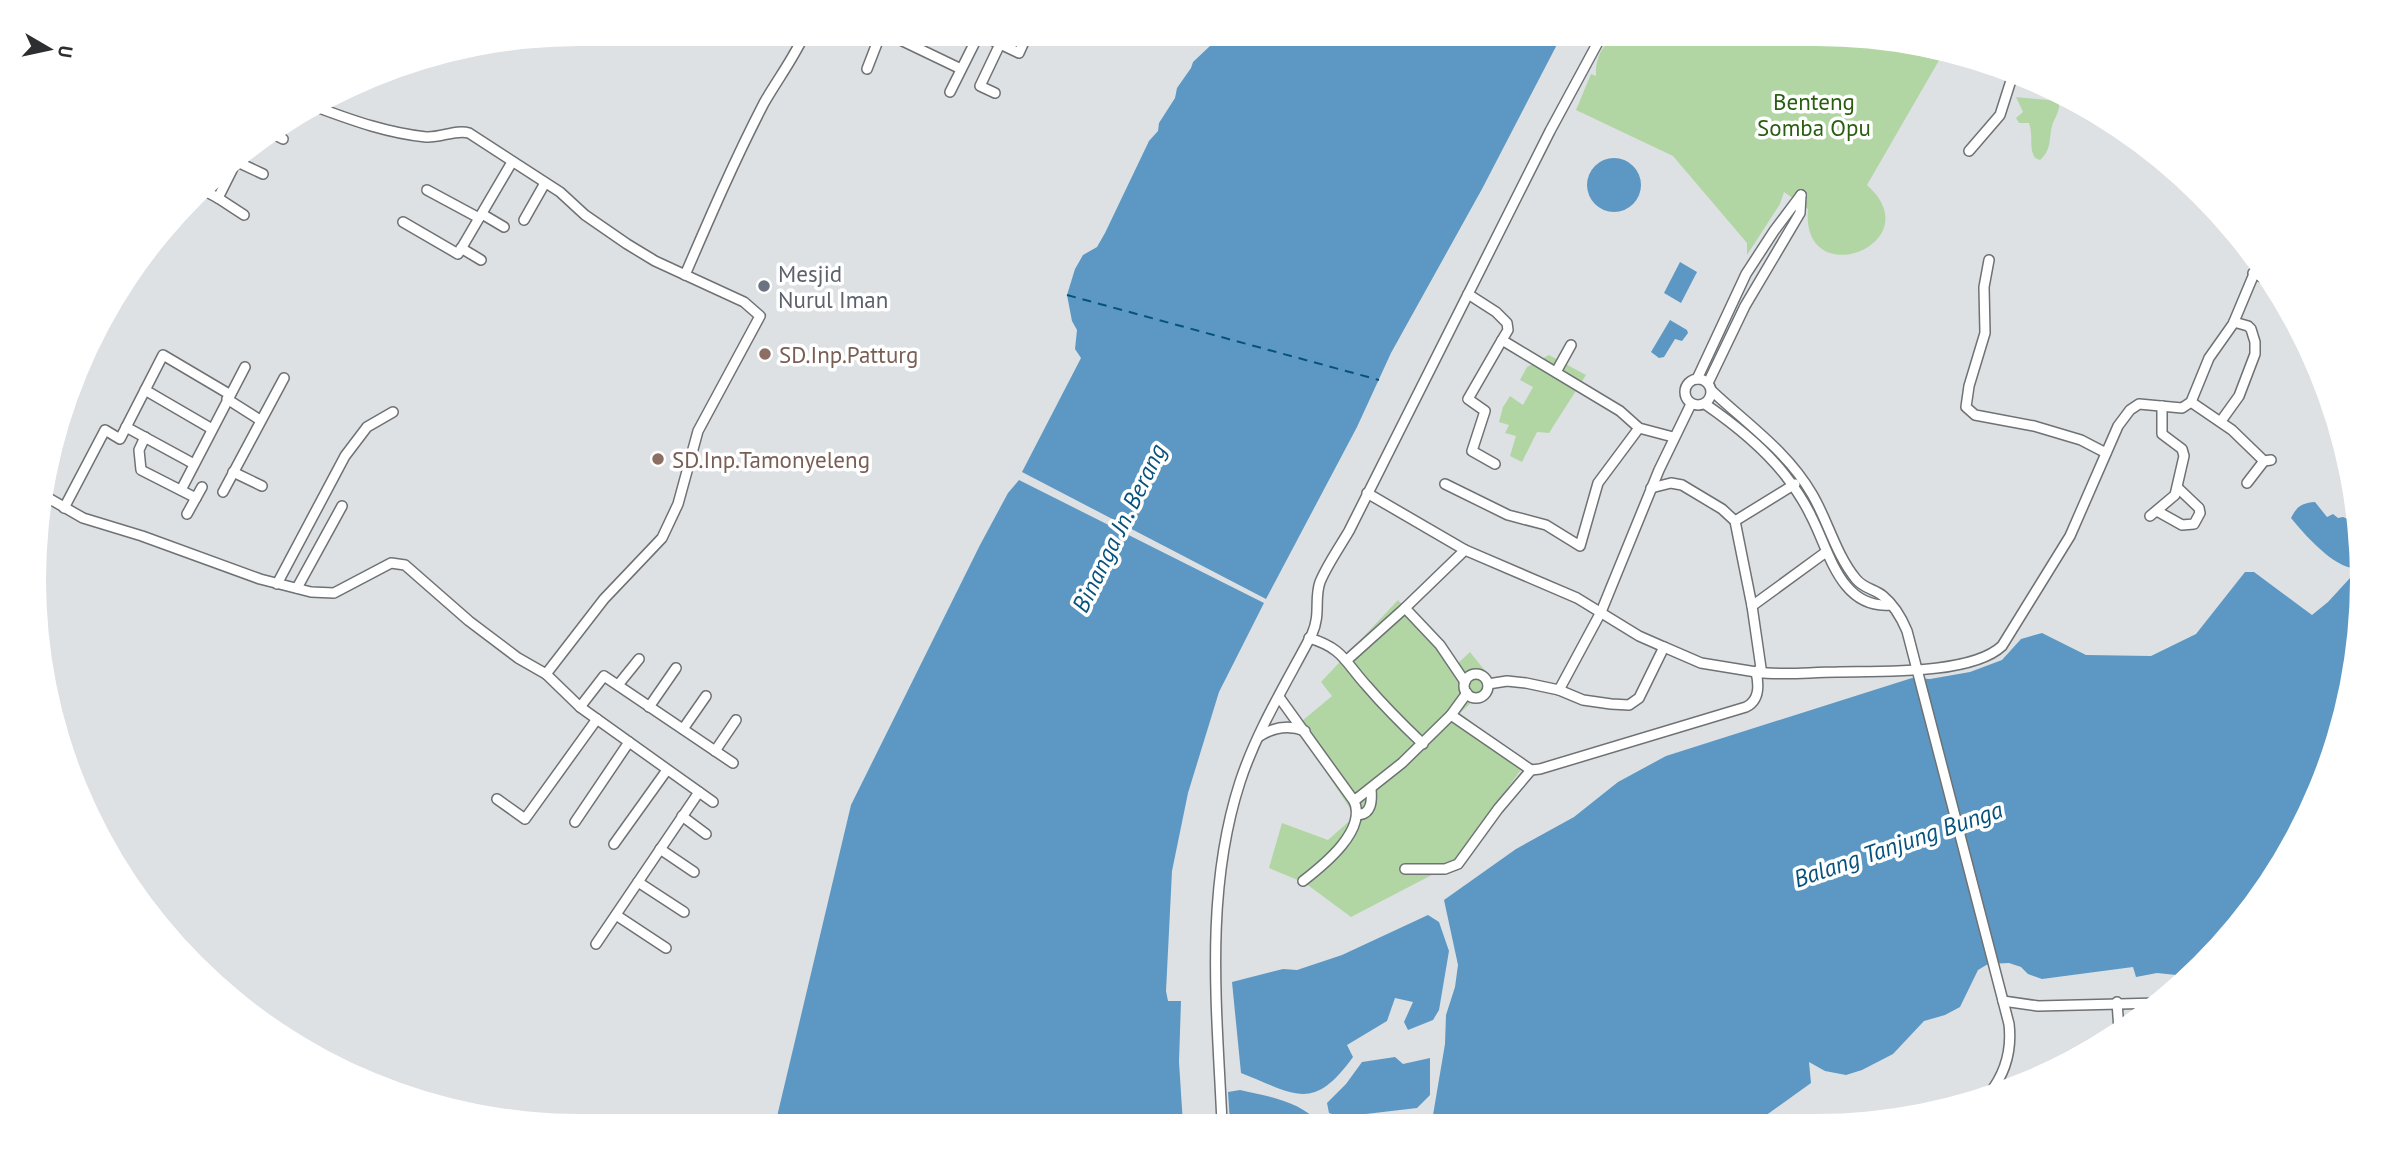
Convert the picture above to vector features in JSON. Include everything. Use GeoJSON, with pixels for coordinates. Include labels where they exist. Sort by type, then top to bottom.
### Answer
{"type":"FeatureCollection","features":[{"type":"Feature","properties":{"kind":"street"},"geometry":{"type":"LineString","coordinates":[[685,275],[711,211],[739,154],[797,46]]}},
{"type":"Feature","properties":{"kind":"street"},"geometry":{"type":"LineString","coordinates":[[867,69],[878,46]]}},
{"type":"Feature","properties":{"kind":"street"},"geometry":{"type":"LineString","coordinates":[[912,46],[961,69]]}},
{"type":"Feature","properties":{"kind":"street"},"geometry":{"type":"LineString","coordinates":[[950,92],[974,46]]}},
{"type":"Feature","properties":{"kind":"street"},"geometry":{"type":"LineString","coordinates":[[995,93],[980,86],[999,46]]}},
{"type":"Feature","properties":{"kind":"street"},"geometry":{"type":"LineString","coordinates":[[1004,46],[1019,53],[1022,46]]}},
{"type":"Feature","properties":{"kind":"street"},"geometry":{"type":"LineString","coordinates":[[1222,1114],[1215,959],[1219,875],[1241,781],[1260,736],[1309,638],[1319,612],[1321,582],[1550,131],[1596,46]]}},
{"type":"Feature","properties":{"kind":"street"},"geometry":{"type":"LineString","coordinates":[[1969,151],[2000,114],[2010,82]]}},
{"type":"Feature","properties":{"kind":"street"},"geometry":{"type":"LineString","coordinates":[[325,110],[394,133],[442,137],[466,132],[567,198],[599,227],[685,275],[744,302],[760,316],[698,431],[674,516],[662,538],[604,599],[546,674]]}},
{"type":"Feature","properties":{"kind":"street"},"geometry":{"type":"LineString","coordinates":[[403,222],[458,254],[512,162]]}},
{"type":"Feature","properties":{"kind":"street"},"geometry":{"type":"LineString","coordinates":[[243,165],[263,174]]}},
{"type":"Feature","properties":{"kind":"street"},"geometry":{"type":"LineString","coordinates":[[218,198],[227,178]]}},
{"type":"Feature","properties":{"kind":"street"},"geometry":{"type":"LineString","coordinates":[[524,220],[545,183]]}},
{"type":"Feature","properties":{"kind":"street"},"geometry":{"type":"LineString","coordinates":[[427,190],[504,227]]}},
{"type":"Feature","properties":{"kind":"street"},"geometry":{"type":"LineString","coordinates":[[210,194],[244,215]]}},
{"type":"Feature","properties":{"kind":"street"},"geometry":{"type":"LineString","coordinates":[[1801,195],[1800,213],[1745,306],[1710,387],[1709,401],[1699,406],[1691,404],[1685,389],[1690,382],[1698,379],[1746,274],[1774,230],[1801,195]]}},
{"type":"Feature","properties":{"kind":"street"},"geometry":{"type":"LineString","coordinates":[[461,248],[481,260]]}},
{"type":"Feature","properties":{"kind":"street"},"geometry":{"type":"LineString","coordinates":[[1989,260],[1984,287],[1985,333],[1966,395],[1966,407],[1975,415],[2070,436],[2106,453]]}},
{"type":"Feature","properties":{"kind":"street"},"geometry":{"type":"LineString","coordinates":[[1367,493],[1465,550],[1577,598],[1639,636],[1700,663],[1780,676],[1833,672],[1919,674],[1980,658],[2002,646],[2070,536],[2118,426],[2130,410],[2139,404],[2182,408],[2191,402],[2209,358],[2234,321],[2253,274]]}},
{"type":"Feature","properties":{"kind":"street"},"geometry":{"type":"LineString","coordinates":[[1468,295],[1496,312],[1507,323],[1508,330],[1468,399],[1485,411],[1472,451],[1494,464]]}},
{"type":"Feature","properties":{"kind":"street"},"geometry":{"type":"LineString","coordinates":[[2221,421],[2238,398],[2255,354],[2251,329],[2234,321]]}},
{"type":"Feature","properties":{"kind":"street"},"geometry":{"type":"LineString","coordinates":[[1502,340],[1619,411],[1639,428],[1673,437]]}},
{"type":"Feature","properties":{"kind":"street"},"geometry":{"type":"LineString","coordinates":[[1556,372],[1571,345]]}},
{"type":"Feature","properties":{"kind":"street"},"geometry":{"type":"LineString","coordinates":[[64,508],[105,430],[120,439],[163,355],[260,419]]}},
{"type":"Feature","properties":{"kind":"street"},"geometry":{"type":"LineString","coordinates":[[181,490],[245,367]]}},
{"type":"Feature","properties":{"kind":"street"},"geometry":{"type":"LineString","coordinates":[[223,492],[284,378]]}},
{"type":"Feature","properties":{"kind":"street"},"geometry":{"type":"LineString","coordinates":[[1698,379],[1774,445],[1802,478],[1823,513],[1847,567],[1869,590],[1882,595],[1907,631],[2009,1024],[2008,1057],[1996,1082]]}},
{"type":"Feature","properties":{"kind":"street"},"geometry":{"type":"LineString","coordinates":[[145,390],[212,429]]}},
{"type":"Feature","properties":{"kind":"street"},"geometry":{"type":"LineString","coordinates":[[2191,402],[2221,421],[2267,461],[2246,482]]}},
{"type":"Feature","properties":{"kind":"street"},"geometry":{"type":"LineString","coordinates":[[1559,691],[1601,612],[1673,437],[1691,404]]}},
{"type":"Feature","properties":{"kind":"street"},"geometry":{"type":"LineString","coordinates":[[1705,404],[1760,448],[1793,486],[1811,516],[1838,577],[1852,592],[1878,606],[1890,605]]}},
{"type":"Feature","properties":{"kind":"street"},"geometry":{"type":"LineString","coordinates":[[2162,406],[2162,434],[2183,452],[2178,488],[2171,500],[2154,514],[2182,525],[2194,524],[2200,513],[2199,508],[2178,488]]}},
{"type":"Feature","properties":{"kind":"street"},"geometry":{"type":"LineString","coordinates":[[277,584],[304,538],[345,456],[368,427],[393,412]]}},
{"type":"Feature","properties":{"kind":"street"},"geometry":{"type":"LineString","coordinates":[[126,427],[194,464]]}},
{"type":"Feature","properties":{"kind":"street"},"geometry":{"type":"LineString","coordinates":[[1445,484],[1507,515],[1540,523],[1581,545],[1598,484],[1639,428]]}},
{"type":"Feature","properties":{"kind":"street"},"geometry":{"type":"LineString","coordinates":[[145,437],[139,450],[141,470],[196,498]]}},
{"type":"Feature","properties":{"kind":"street"},"geometry":{"type":"LineString","coordinates":[[233,472],[262,486]]}},
{"type":"Feature","properties":{"kind":"street"},"geometry":{"type":"LineString","coordinates":[[1735,520],[1802,478]]}},
{"type":"Feature","properties":{"kind":"street"},"geometry":{"type":"LineString","coordinates":[[1651,488],[1671,483],[1682,485],[1735,520],[1761,668],[1756,672]]}},
{"type":"Feature","properties":{"kind":"street"},"geometry":{"type":"LineString","coordinates":[[187,513],[202,487]]}},
{"type":"Feature","properties":{"kind":"street"},"geometry":{"type":"LineString","coordinates":[[52,500],[91,521],[142,536],[277,584],[321,594],[334,593],[391,563],[405,565],[469,621],[518,658],[546,674],[580,707],[713,802]]}},
{"type":"Feature","properties":{"kind":"street"},"geometry":{"type":"LineString","coordinates":[[297,588],[342,506]]}},
{"type":"Feature","properties":{"kind":"street"},"geometry":{"type":"LineString","coordinates":[[1348,660],[1465,550]]}},
{"type":"Feature","properties":{"kind":"street"},"geometry":{"type":"LineString","coordinates":[[1752,606],[1826,552]]}},
{"type":"Feature","properties":{"kind":"street"},"geometry":{"type":"LineString","coordinates":[[1354,801],[1423,744],[1451,715],[1467,693],[1465,682],[1440,645],[1405,608]]}},
{"type":"Feature","properties":{"kind":"street"},"geometry":{"type":"LineString","coordinates":[[1309,638],[1326,644],[1348,660],[1364,683],[1423,744]]}},
{"type":"Feature","properties":{"kind":"street"},"geometry":{"type":"LineString","coordinates":[[1488,684],[1507,681],[1559,691],[1583,700],[1633,704],[1639,698],[1664,647]]}},
{"type":"Feature","properties":{"kind":"street"},"geometry":{"type":"LineString","coordinates":[[618,685],[639,659]]}},
{"type":"Feature","properties":{"kind":"street"},"geometry":{"type":"LineString","coordinates":[[649,707],[676,668]]}},
{"type":"Feature","properties":{"kind":"street"},"geometry":{"type":"LineString","coordinates":[[1405,869],[1445,869],[1458,864],[1504,801],[1531,770],[1558,765],[1746,707],[1753,703],[1759,686],[1756,672]]}},
{"type":"Feature","properties":{"kind":"street"},"geometry":{"type":"LineString","coordinates":[[1465,682],[1470,676],[1478,674],[1485,678],[1488,684]]}},
{"type":"Feature","properties":{"kind":"street"},"geometry":{"type":"LineString","coordinates":[[580,707],[604,676],[733,763]]}},
{"type":"Feature","properties":{"kind":"street"},"geometry":{"type":"LineString","coordinates":[[1467,693],[1474,697],[1482,696],[1488,684]]}},
{"type":"Feature","properties":{"kind":"street"},"geometry":{"type":"LineString","coordinates":[[683,729],[706,696]]}},
{"type":"Feature","properties":{"kind":"street"},"geometry":{"type":"LineString","coordinates":[[1279,697],[1354,801],[1358,815],[1355,825],[1341,845],[1303,881]]}},
{"type":"Feature","properties":{"kind":"street"},"geometry":{"type":"LineString","coordinates":[[1451,715],[1531,770]]}},
{"type":"Feature","properties":{"kind":"street"},"geometry":{"type":"LineString","coordinates":[[497,799],[525,819],[597,719]]}},
{"type":"Feature","properties":{"kind":"street"},"geometry":{"type":"LineString","coordinates":[[715,751],[736,720]]}},
{"type":"Feature","properties":{"kind":"street"},"geometry":{"type":"LineString","coordinates":[[1260,736],[1281,728],[1293,727],[1305,731]]}},
{"type":"Feature","properties":{"kind":"street"},"geometry":{"type":"LineString","coordinates":[[575,821],[629,742]]}},
{"type":"Feature","properties":{"kind":"street"},"geometry":{"type":"LineString","coordinates":[[614,844],[667,770]]}},
{"type":"Feature","properties":{"kind":"street"},"geometry":{"type":"LineString","coordinates":[[1358,815],[1369,810],[1371,789]]}},
{"type":"Feature","properties":{"kind":"street"},"geometry":{"type":"LineString","coordinates":[[596,944],[699,792]]}},
{"type":"Feature","properties":{"kind":"street"},"geometry":{"type":"LineString","coordinates":[[682,816],[706,834]]}},
{"type":"Feature","properties":{"kind":"street"},"geometry":{"type":"LineString","coordinates":[[660,849],[694,872]]}},
{"type":"Feature","properties":{"kind":"street"},"geometry":{"type":"LineString","coordinates":[[638,882],[684,912]]}},
{"type":"Feature","properties":{"kind":"street"},"geometry":{"type":"LineString","coordinates":[[616,915],[666,948]]}},
{"type":"Feature","properties":{"kind":"street"},"geometry":{"type":"LineString","coordinates":[[2003,1001],[2038,1006],[2142,1003]]}},
{"type":"Feature","properties":{"kind":"street"},"geometry":{"type":"LineString","coordinates":[[2117,1002],[2118,1020]]}},
{"type":"Feature","properties":{"kind":"green space","name":"Benteng Somba Opu"},"geometry":{"type":"Polygon","coordinates":[[[1605,46],[1851,47],[1886,50],[1939,60],[1867,185],[1883,206],[1884,226],[1875,241],[1859,251],[1841,255],[1823,250],[1811,235],[1808,209],[1784,192],[1780,204],[1747,255],[1747,243],[1673,156],[1576,110],[1591,74],[1596,76],[1597,62],[1605,46]]]}},
{"type":"Feature","properties":{"kind":"green space"},"geometry":{"type":"Polygon","coordinates":[[[2016,97],[2052,100],[2059,104],[2049,147],[2040,160],[2033,154],[2029,123],[2019,123],[2016,118],[2023,112],[2016,97]]]}},
{"type":"Feature","properties":{"kind":"green space"},"geometry":{"type":"Polygon","coordinates":[[[1549,355],[1586,375],[1549,433],[1537,432],[1522,462],[1510,456],[1516,436],[1505,433],[1509,425],[1499,422],[1503,407],[1510,396],[1523,405],[1533,387],[1520,380],[1527,367],[1549,355]]]}},
{"type":"Feature","properties":{"kind":"green space"},"geometry":{"type":"Polygon","coordinates":[[[1398,600],[1455,666],[1470,652],[1490,677],[1493,693],[1473,701],[1460,713],[1526,763],[1451,865],[1351,917],[1305,883],[1269,868],[1282,823],[1328,840],[1355,816],[1296,726],[1332,696],[1321,682],[1398,600]]]}},
{"type":"Feature","properties":{"kind":"water"},"geometry":{"type":"Polygon","coordinates":[[[1210,46],[1556,46],[1482,189],[1391,353],[1357,427],[1266,599],[1022,472],[1081,358],[1075,349],[1077,330],[1072,321],[1067,295],[1075,269],[1083,255],[1097,247],[1105,233],[1149,141],[1158,131],[1159,123],[1193,62],[1210,46]]]}},
{"type":"Feature","properties":{"kind":"water"},"geometry":{"type":"Polygon","coordinates":[[[1614,158],[1633,166],[1641,185],[1633,204],[1614,212],[1595,204],[1587,185],[1595,166],[1614,158]]]}},
{"type":"Feature","properties":{"kind":"water"},"geometry":{"type":"Polygon","coordinates":[[[1680,262],[1697,272],[1681,303],[1664,293],[1680,262]]]}},
{"type":"Feature","properties":{"kind":"water"},"geometry":{"type":"Polygon","coordinates":[[[1670,320],[1688,333],[1682,341],[1675,339],[1664,357],[1659,358],[1651,352],[1670,320]]]}},
{"type":"Feature","properties":{"kind":"water"},"geometry":{"type":"Polygon","coordinates":[[[1019,480],[1264,603],[1219,692],[1188,793],[1172,871],[1166,991],[1168,1001],[1181,1001],[1179,1062],[1182,1114],[778,1114],[851,805],[1008,493],[1019,480]]]}},
{"type":"Feature","properties":{"kind":"water"},"geometry":{"type":"Polygon","coordinates":[[[2315,502],[2327,517],[2333,514],[2338,518],[2347,519],[2350,568],[2331,558],[2312,542],[2291,518],[2300,506],[2315,502]]]}},
{"type":"Feature","properties":{"kind":"water","name":"Balang Tanjung Bunga"},"geometry":{"type":"Polygon","coordinates":[[[2245,572],[2254,572],[2312,615],[2350,578],[2346,649],[2340,684],[2332,718],[2310,784],[2279,847],[2261,876],[2218,932],[2175,975],[2157,973],[2136,977],[2133,967],[2042,979],[2009,963],[1988,964],[1978,970],[1960,1007],[1924,1021],[1893,1054],[1846,1075],[1825,1071],[1809,1062],[1811,1083],[1768,1114],[1433,1114],[1445,1044],[1446,1015],[1455,987],[1458,965],[1444,900],[1516,849],[1574,817],[1618,782],[1666,756],[1912,678],[1930,679],[1970,672],[2002,660],[2021,639],[2042,633],[2086,655],[2151,656],[2196,634],[2245,572]]]}},
{"type":"Feature","properties":{"kind":"water"},"geometry":{"type":"Polygon","coordinates":[[[1428,915],[1439,922],[1449,951],[1439,1010],[1433,1020],[1408,1030],[1404,1022],[1413,1002],[1395,998],[1387,1021],[1347,1045],[1353,1057],[1326,1086],[1315,1092],[1290,1092],[1241,1073],[1232,982],[1283,969],[1297,970],[1342,955],[1428,915]]]}},
{"type":"Feature","properties":{"kind":"water"},"geometry":{"type":"Polygon","coordinates":[[[1395,1057],[1403,1064],[1430,1058],[1430,1095],[1417,1108],[1366,1114],[1329,1113],[1327,1103],[1346,1084],[1362,1062],[1395,1057]]]}},
{"type":"Feature","properties":{"kind":"water"},"geometry":{"type":"Polygon","coordinates":[[[1240,1090],[1272,1097],[1293,1104],[1308,1114],[1229,1114],[1228,1092],[1240,1090]]]}},
{"type":"Feature","properties":{"kind":"ferry route"},"geometry":{"type":"LineString","coordinates":[[1067,295],[1379,380]]}},
{"type":"Feature","properties":{"kind":"place","name":"Mesjid Nurul Iman"},"geometry":{"type":"Point","coordinates":[764,286]}},
{"type":"Feature","properties":{"kind":"place","name":"SD.Inp.Patturg"},"geometry":{"type":"Point","coordinates":[765,354]}},
{"type":"Feature","properties":{"kind":"place","name":"SD.Inp.Tamonyeleng"},"geometry":{"type":"Point","coordinates":[658,459]}},
{"type":"Feature","properties":{"kind":"water label","name":"Binanga Jn. Berang"},"geometry":{"type":"Point","coordinates":[1119,528]}}]}
